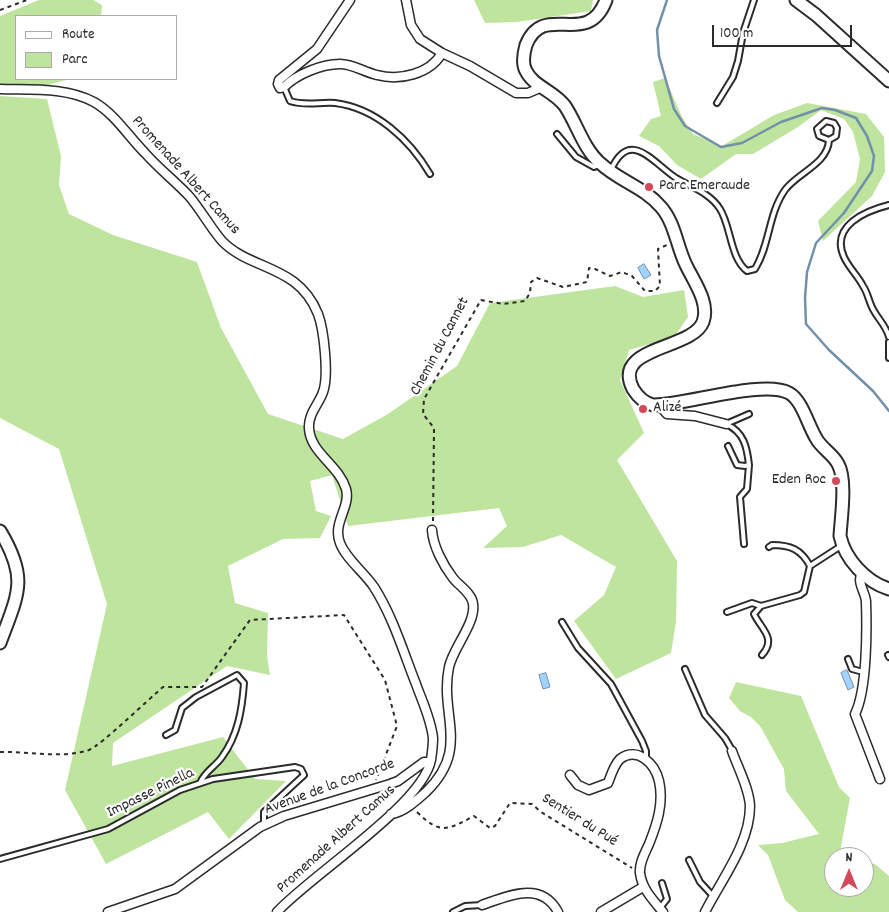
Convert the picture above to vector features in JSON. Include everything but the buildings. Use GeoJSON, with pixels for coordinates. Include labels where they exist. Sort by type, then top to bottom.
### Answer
{"type":"FeatureCollection","features":[{"type":"Feature","properties":{"kind":"street"},"geometry":{"type":"LineString","coordinates":[[350,0],[317,50],[279,80],[280,88],[284,87],[291,80],[328,65],[340,64],[379,76],[408,76],[436,62],[442,53]]}},
{"type":"Feature","properties":{"kind":"street"},"geometry":{"type":"LineString","coordinates":[[406,0],[411,25],[420,39],[516,93],[528,94],[542,87]]}},
{"type":"Feature","properties":{"kind":"street"},"geometry":{"type":"LineString","coordinates":[[606,0],[596,16],[587,24],[578,25],[556,22],[545,24],[535,32],[527,44],[525,69],[532,80],[555,95],[564,105],[591,154],[606,167],[653,197],[670,220],[676,242],[704,300],[703,321],[690,336],[643,354],[634,363],[630,375],[632,387],[646,403],[659,405],[732,392],[779,390],[790,393],[797,402],[817,441],[838,464],[842,477],[840,536],[842,545],[862,574],[872,583],[889,589]]}},
{"type":"Feature","properties":{"kind":"street"},"geometry":{"type":"LineString","coordinates":[[796,0],[816,15],[889,81]]}},
{"type":"Feature","properties":{"kind":"street","name":"Promenade Albert Camus"},"geometry":{"type":"LineString","coordinates":[[0,89],[61,92],[94,102],[112,115],[144,153],[190,198],[222,241],[234,251],[275,269],[290,278],[306,294],[318,314],[322,333],[325,377],[322,395],[310,417],[308,426],[316,447],[342,479],[347,490],[347,501],[338,522],[340,545],[372,584],[390,614],[428,718],[433,737],[430,762],[425,777],[391,814],[277,912]]}},
{"type":"Feature","properties":{"kind":"street"},"geometry":{"type":"LineString","coordinates":[[659,405],[667,414],[695,416],[726,424]]}},
{"type":"Feature","properties":{"kind":"street"},"geometry":{"type":"LineString","coordinates":[[391,814],[398,813],[410,805],[436,782],[446,765],[452,740],[448,687],[449,669],[453,653],[473,613],[471,596],[447,569],[433,540],[432,530]]}},
{"type":"Feature","properties":{"kind":"street"},"geometry":{"type":"LineString","coordinates":[[0,531],[14,554],[18,570],[14,606],[0,643]]}},
{"type":"Feature","properties":{"kind":"street"},"geometry":{"type":"LineString","coordinates":[[862,574],[860,582],[866,599],[863,672],[859,706],[855,714],[880,779]]}},
{"type":"Feature","properties":{"kind":"street"},"geometry":{"type":"LineString","coordinates":[[705,912],[743,842],[750,807],[732,751]]}},
{"type":"Feature","properties":{"kind":"street"},"geometry":{"type":"LineString","coordinates":[[570,774],[578,785],[589,790],[608,783],[615,766],[621,759],[633,755],[646,758],[653,766],[659,780],[661,801],[657,823],[641,863],[640,873],[643,887],[661,910]]}},
{"type":"Feature","properties":{"kind":"street","name":"Avenue de la Concorde"},"geometry":{"type":"LineString","coordinates":[[108,912],[175,889],[264,825],[284,816],[398,781],[424,762],[430,762]]}},
{"type":"Feature","properties":{"kind":"street"},"geometry":{"type":"LineString","coordinates":[[601,912],[643,887]]}},
{"type":"Feature","properties":{"kind":"street"},"geometry":{"type":"LineString","coordinates":[[482,905],[528,891],[542,895],[558,912]]}},
{"type":"Feature","properties":{"kind":"lane"},"geometry":{"type":"LineString","coordinates":[[717,103],[733,77],[743,33],[754,0]]}},
{"type":"Feature","properties":{"kind":"lane"},"geometry":{"type":"LineString","coordinates":[[284,87],[290,101],[300,105],[312,103],[345,105],[362,111],[388,125],[414,150],[430,174]]}},
{"type":"Feature","properties":{"kind":"lane"},"geometry":{"type":"LineString","coordinates":[[557,134],[576,157],[594,167],[606,167],[623,153],[634,151],[647,154],[656,160],[662,168],[706,195],[717,204],[724,216],[738,259],[742,267],[747,271],[755,269],[762,258],[774,208],[785,189],[823,157],[830,140],[836,136],[837,128],[834,123],[826,120],[817,129],[819,136],[830,140]]}},
{"type":"Feature","properties":{"kind":"lane"},"geometry":{"type":"LineString","coordinates":[[889,205],[874,209],[857,217],[846,226],[841,234],[840,246],[844,258],[864,286],[874,312],[887,329],[889,337]]}},
{"type":"Feature","properties":{"kind":"lane"},"geometry":{"type":"LineString","coordinates":[[889,342],[889,358]]}},
{"type":"Feature","properties":{"kind":"lane"},"geometry":{"type":"LineString","coordinates":[[726,424],[749,414]]}},
{"type":"Feature","properties":{"kind":"lane"},"geometry":{"type":"LineString","coordinates":[[726,424],[741,434],[747,447],[749,465],[747,489],[740,497],[744,544]]}},
{"type":"Feature","properties":{"kind":"lane"},"geometry":{"type":"LineString","coordinates":[[728,446],[737,465],[749,465]]}},
{"type":"Feature","properties":{"kind":"lane"},"geometry":{"type":"LineString","coordinates":[[762,655],[768,649],[768,637],[754,614],[761,606],[800,595],[804,592],[810,566],[805,556],[793,548],[772,544],[769,547]]}},
{"type":"Feature","properties":{"kind":"lane"},"geometry":{"type":"LineString","coordinates":[[810,566],[842,545]]}},
{"type":"Feature","properties":{"kind":"lane"},"geometry":{"type":"LineString","coordinates":[[727,612],[752,603],[761,606]]}},
{"type":"Feature","properties":{"kind":"lane"},"geometry":{"type":"LineString","coordinates":[[562,622],[578,648],[611,684],[642,741],[646,751],[646,758]]}},
{"type":"Feature","properties":{"kind":"lane"},"geometry":{"type":"LineString","coordinates":[[848,659],[852,669],[863,672]]}},
{"type":"Feature","properties":{"kind":"lane"},"geometry":{"type":"LineString","coordinates":[[686,669],[705,715],[725,738],[732,751]]}},
{"type":"Feature","properties":{"kind":"lane"},"geometry":{"type":"LineString","coordinates":[[166,735],[175,730],[182,708],[196,697],[237,674],[244,683],[239,725],[222,757],[203,775],[200,784]]}},
{"type":"Feature","properties":{"kind":"lane","name":"Impasse Pinella"},"geometry":{"type":"LineString","coordinates":[[0,858],[108,829],[180,790],[214,779],[296,767],[302,769],[304,775],[264,812],[264,825]]}},
{"type":"Feature","properties":{"kind":"lane"},"geometry":{"type":"LineString","coordinates":[[689,860],[700,882],[713,896]]}},
{"type":"Feature","properties":{"kind":"lane"},"geometry":{"type":"LineString","coordinates":[[661,910],[667,899],[662,883]]}},
{"type":"Feature","properties":{"kind":"lane"},"geometry":{"type":"LineString","coordinates":[[453,912],[464,906],[482,905]]}},
{"type":"Feature","properties":{"kind":"path"},"geometry":{"type":"LineString","coordinates":[[0,10],[26,0]]}},
{"type":"Feature","properties":{"kind":"path","name":"Chemin du Cannet"},"geometry":{"type":"LineString","coordinates":[[432,530],[434,510],[434,428],[423,414],[424,399],[481,300],[503,304],[525,301],[530,294],[531,282],[538,278],[563,287],[587,282],[589,268],[610,276],[622,272],[632,276],[645,291],[656,292],[660,286],[658,249],[676,242]]}},
{"type":"Feature","properties":{"kind":"path","name":"Sentier du Pué"},"geometry":{"type":"LineString","coordinates":[[410,805],[426,821],[443,828],[451,828],[463,824],[474,816],[493,828],[510,802],[532,804],[541,812],[640,873]]}},
{"type":"Feature","properties":{"kind":"green space"},"geometry":{"type":"Polygon","coordinates":[[[39,0],[93,0],[102,5],[101,15],[15,15],[15,80],[66,80],[38,88],[0,86],[0,16],[39,0]]]}},
{"type":"Feature","properties":{"kind":"green space"},"geometry":{"type":"Polygon","coordinates":[[[474,0],[593,0],[591,11],[517,22],[485,23],[474,0]]]}},
{"type":"Feature","properties":{"kind":"green space"},"geometry":{"type":"Polygon","coordinates":[[[665,78],[682,117],[693,134],[722,146],[774,115],[807,103],[866,114],[884,137],[885,172],[872,196],[823,241],[818,221],[856,182],[860,159],[853,132],[844,119],[821,110],[798,127],[753,154],[736,154],[701,179],[677,165],[659,146],[639,136],[651,119],[661,116],[653,82],[665,78]]]}},
{"type":"Feature","properties":{"kind":"green space"},"geometry":{"type":"Polygon","coordinates":[[[0,96],[47,99],[61,156],[59,185],[69,214],[113,235],[197,262],[221,328],[268,414],[343,439],[388,414],[457,366],[490,303],[615,286],[643,297],[684,290],[688,317],[674,337],[629,350],[620,380],[644,433],[617,460],[677,561],[676,622],[671,653],[616,679],[574,621],[604,595],[616,567],[561,535],[523,547],[483,548],[507,526],[499,508],[348,526],[332,475],[310,481],[316,511],[331,516],[320,538],[283,539],[228,566],[235,603],[268,613],[267,656],[270,675],[227,666],[113,743],[112,766],[223,737],[255,779],[286,781],[229,839],[208,812],[106,864],[65,790],[107,604],[59,449],[0,418],[0,96]]]}},
{"type":"Feature","properties":{"kind":"green space"},"geometry":{"type":"Polygon","coordinates":[[[736,682],[801,696],[839,787],[850,798],[841,847],[824,847],[824,897],[874,897],[875,864],[889,876],[889,912],[798,912],[785,900],[768,855],[758,845],[782,843],[819,834],[786,791],[784,769],[760,726],[751,717],[740,711],[729,698],[736,682]]]}},
{"type":"Feature","properties":{"kind":"water"},"geometry":{"type":"Polygon","coordinates":[[[644,264],[651,275],[644,279],[638,268],[644,264]]]}},
{"type":"Feature","properties":{"kind":"water"},"geometry":{"type":"Polygon","coordinates":[[[847,670],[854,687],[848,690],[841,673],[847,670]]]}},
{"type":"Feature","properties":{"kind":"water"},"geometry":{"type":"Polygon","coordinates":[[[546,673],[550,687],[543,689],[539,675],[546,673]]]}},
{"type":"Feature","properties":{"kind":"waterway"},"geometry":{"type":"LineString","coordinates":[[667,0],[657,30],[659,56],[674,109],[685,126],[721,147],[742,143],[781,122],[822,108],[835,110],[856,118],[867,136],[874,156],[872,171],[844,213],[816,243],[807,272],[806,324],[829,350],[873,391],[889,411]]}},
{"type":"Feature","properties":{"kind":"place","name":"Parc Emeraude"},"geometry":{"type":"Point","coordinates":[649,187]}},
{"type":"Feature","properties":{"kind":"place","name":"Alizé"},"geometry":{"type":"Point","coordinates":[643,409]}},
{"type":"Feature","properties":{"kind":"place","name":"Eden Roc"},"geometry":{"type":"Point","coordinates":[836,481]}}]}
